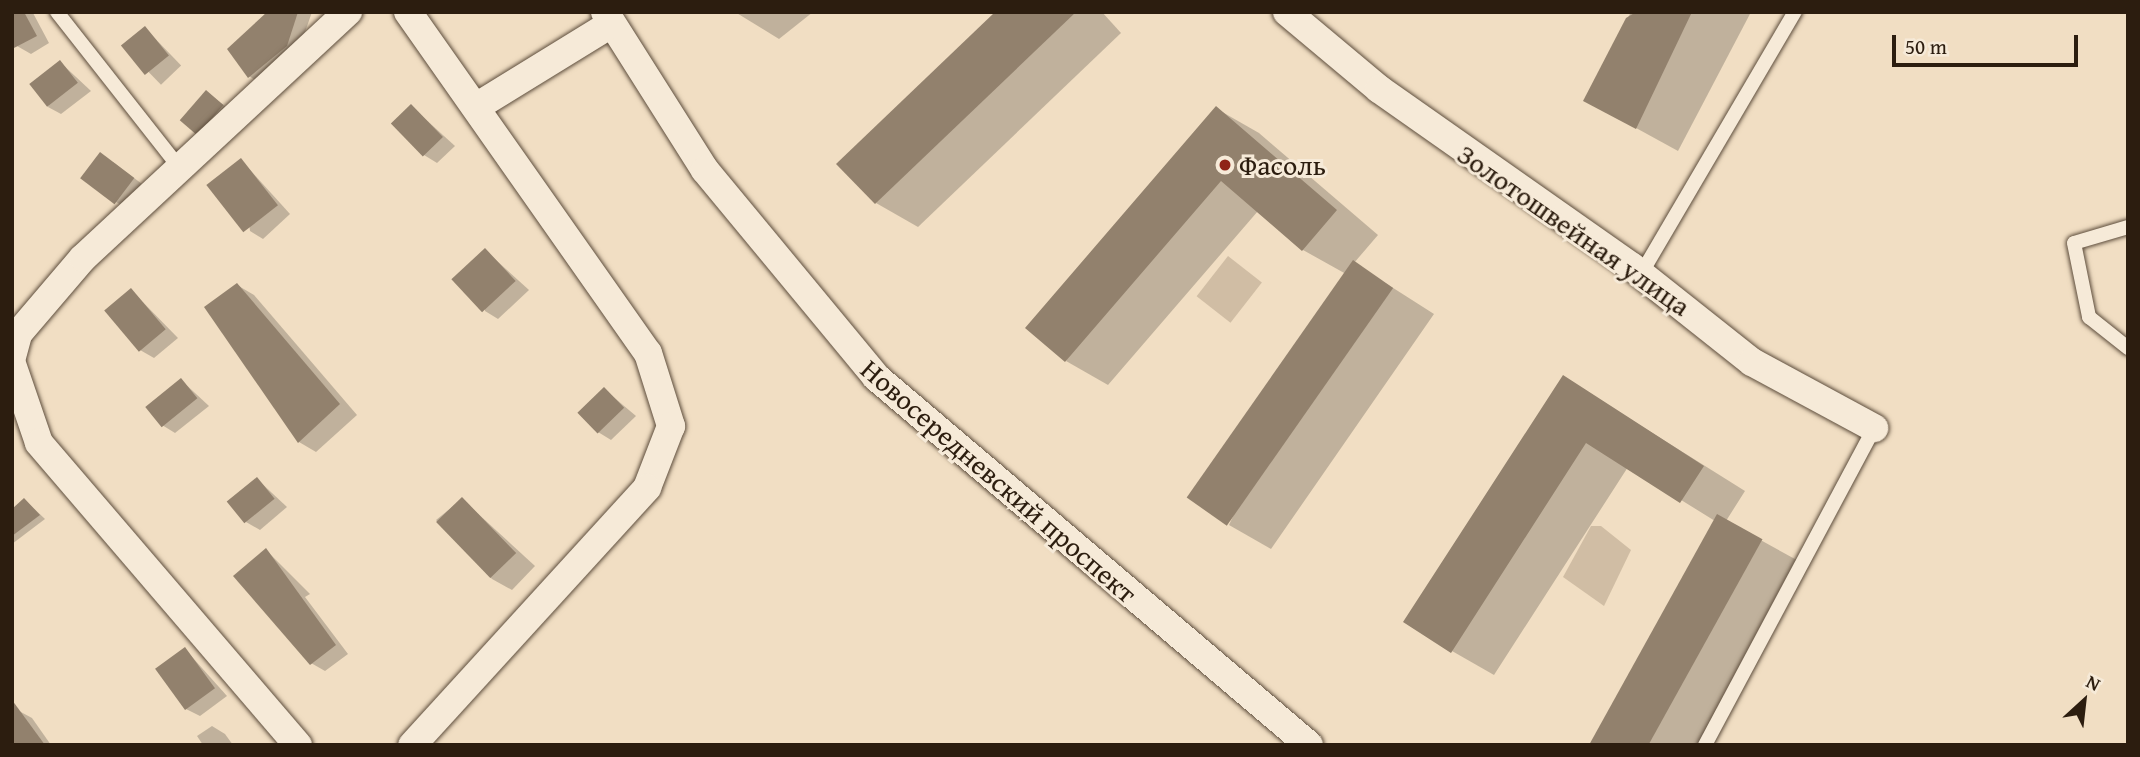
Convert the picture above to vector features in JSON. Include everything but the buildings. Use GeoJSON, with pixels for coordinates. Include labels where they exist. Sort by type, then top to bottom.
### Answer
{"type":"FeatureCollection","features":[{"type":"Feature","properties":{"kind":"street"},"geometry":{"type":"LineString","coordinates":[[12,357],[18,334],[48,294],[179,167],[348,12]]}},
{"type":"Feature","properties":{"kind":"street"},"geometry":{"type":"LineString","coordinates":[[408,12],[649,353],[671,426],[647,488],[410,744]]}},
{"type":"Feature","properties":{"kind":"street","name":"Золотошвейная улица"},"geometry":{"type":"LineString","coordinates":[[1287,12],[1443,137],[1641,274],[1765,371],[1874,428]]}},
{"type":"Feature","properties":{"kind":"street"},"geometry":{"type":"LineString","coordinates":[[476,107],[608,18]]}},
{"type":"Feature","properties":{"kind":"street","name":"Новосередневский проспект"},"geometry":{"type":"LineString","coordinates":[[608,18],[705,170],[876,377],[1309,745]]}},
{"type":"Feature","properties":{"kind":"street"},"geometry":{"type":"LineString","coordinates":[[12,364],[39,443]]}},
{"type":"Feature","properties":{"kind":"street"},"geometry":{"type":"LineString","coordinates":[[12,421],[39,443],[298,745]]}},
{"type":"Feature","properties":{"kind":"lane"},"geometry":{"type":"LineString","coordinates":[[57,12],[179,167]]}},
{"type":"Feature","properties":{"kind":"lane"},"geometry":{"type":"LineString","coordinates":[[1641,274],[1795,12]]}},
{"type":"Feature","properties":{"kind":"lane"},"geometry":{"type":"LineString","coordinates":[[2128,227],[2074,243],[2089,317],[2128,348]]}},
{"type":"Feature","properties":{"kind":"lane"},"geometry":{"type":"LineString","coordinates":[[1705,745],[1874,428]]}},
{"type":"Feature","properties":{"kind":"shaded area"},"geometry":{"type":"Polygon","coordinates":[[[1228,256],[1262,282],[1230,323],[1197,296],[1228,256]]]}},
{"type":"Feature","properties":{"kind":"shaded area"},"geometry":{"type":"Polygon","coordinates":[[[1591,526],[1601,526],[1631,550],[1604,606],[1563,577],[1591,526]]]}},
{"type":"Feature","properties":{"kind":"place","name":"Фасоль"},"geometry":{"type":"Point","coordinates":[1225,165]}}]}
